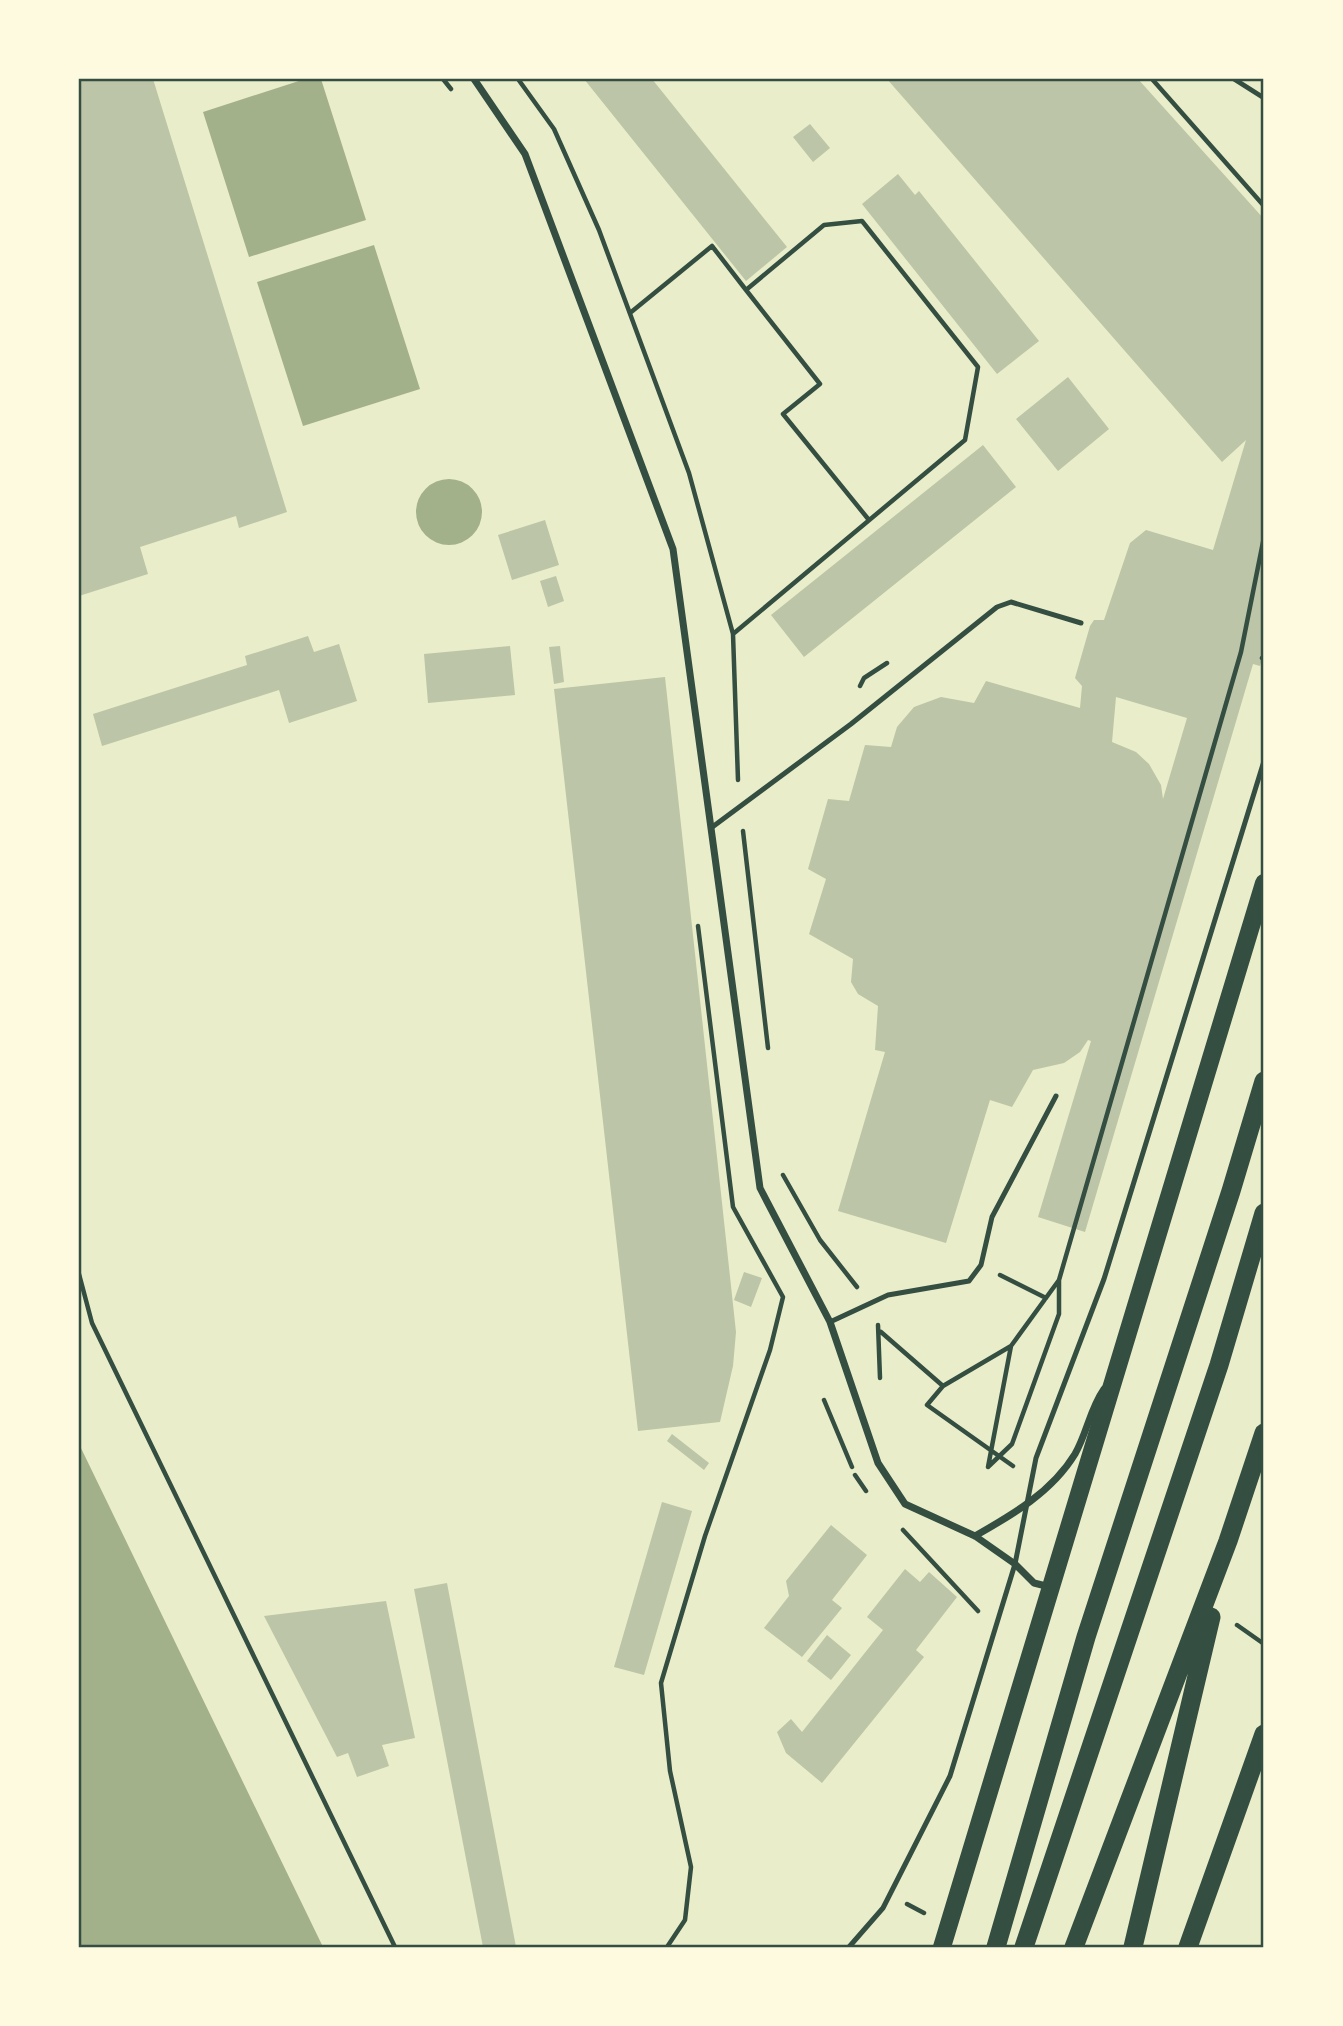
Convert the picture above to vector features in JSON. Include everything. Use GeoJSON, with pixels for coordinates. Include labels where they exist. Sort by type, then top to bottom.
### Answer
{"type":"FeatureCollection","features":[{"type":"Feature","properties":{"kind":"highway"},"geometry":{"type":"LineString","coordinates":[[996,1947],[1086,1637],[1231,1192],[1264,1081]]}},
{"type":"Feature","properties":{"kind":"highway"},"geometry":{"type":"LineString","coordinates":[[1024,1947],[1219,1365],[1264,1213]]}},
{"type":"Feature","properties":{"kind":"highway"},"geometry":{"type":"LineString","coordinates":[[1074,1947],[1228,1541],[1264,1433]]}},
{"type":"Feature","properties":{"kind":"highway"},"geometry":{"type":"LineString","coordinates":[[1133,1947],[1228,1541]]}},
{"type":"Feature","properties":{"kind":"highway"},"geometry":{"type":"LineString","coordinates":[[1188,1947],[1264,1734]]}},
{"type":"Feature","properties":{"kind":"main road"},"geometry":{"type":"LineString","coordinates":[[942,1947],[1264,883]]}},
{"type":"Feature","properties":{"kind":"street"},"geometry":{"type":"LineString","coordinates":[[474,79],[525,154],[673,549],[760,1188],[830,1322],[877,1463],[905,1504],[975,1536],[1015,1564],[1034,1583],[1051,1588]]}},
{"type":"Feature","properties":{"kind":"street"},"geometry":{"type":"LineString","coordinates":[[975,1536],[1027,1507],[1075,1454],[1096,1400],[1114,1375]]}},
{"type":"Feature","properties":{"kind":"lane"},"geometry":{"type":"LineString","coordinates":[[1234,79],[1264,98]]}},
{"type":"Feature","properties":{"kind":"lane"},"geometry":{"type":"LineString","coordinates":[[711,828],[851,724],[997,607],[1011,602],[1081,623]]}},
{"type":"Feature","properties":{"kind":"lane"},"geometry":{"type":"LineString","coordinates":[[849,1947],[883,1908],[950,1776],[1015,1564],[1036,1458],[1104,1279],[1264,761]]}},
{"type":"Feature","properties":{"kind":"lane"},"geometry":{"type":"LineString","coordinates":[[830,1322],[888,1294],[969,1281],[981,1265],[992,1217],[1056,1096]]}},
{"type":"Feature","properties":{"kind":"path"},"geometry":{"type":"LineString","coordinates":[[443,79],[458,100]]}},
{"type":"Feature","properties":{"kind":"path"},"geometry":{"type":"LineString","coordinates":[[1152,79],[1264,205]]}},
{"type":"Feature","properties":{"kind":"path"},"geometry":{"type":"LineString","coordinates":[[733,634],[965,440],[978,367],[862,221],[824,225],[746,290]]}},
{"type":"Feature","properties":{"kind":"path"},"geometry":{"type":"LineString","coordinates":[[630,313],[712,246],[820,384],[783,414],[869,520]]}},
{"type":"Feature","properties":{"kind":"path"},"geometry":{"type":"LineString","coordinates":[[1011,1346],[988,1467],[1012,1444],[1059,1314],[1059,1280],[1241,652],[1264,537]]}},
{"type":"Feature","properties":{"kind":"path"},"geometry":{"type":"LineString","coordinates":[[667,1947],[685,1920],[691,1867],[670,1771],[661,1683],[705,1536],[771,1350],[783,1297],[733,1207],[698,925]]}},
{"type":"Feature","properties":{"kind":"path"},"geometry":{"type":"LineString","coordinates":[[981,1265],[1046,1298]]}},
{"type":"Feature","properties":{"kind":"path"},"geometry":{"type":"LineString","coordinates":[[79,1274],[92,1323],[395,1947]]}},
{"type":"Feature","properties":{"kind":"path"},"geometry":{"type":"LineString","coordinates":[[927,1405],[943,1386],[1011,1346],[1059,1280]]}},
{"type":"Feature","properties":{"kind":"path"},"geometry":{"type":"LineString","coordinates":[[880,1378],[881,1331],[943,1386]]}},
{"type":"Feature","properties":{"kind":"shaded area"},"geometry":{"type":"Polygon","coordinates":[[[305,79],[321,79],[366,220],[249,257],[203,112],[305,79]]]}},
{"type":"Feature","properties":{"kind":"shaded area"},"geometry":{"type":"Polygon","coordinates":[[[374,245],[420,389],[303,426],[257,282],[374,245]]]}},
{"type":"Feature","properties":{"kind":"shaded area"},"geometry":{"type":"Polygon","coordinates":[[[449,479],[462,482],[472,489],[479,499],[482,512],[479,525],[472,535],[462,542],[449,545],[436,542],[426,535],[419,525],[416,512],[419,499],[426,489],[436,482],[449,479]]]}},
{"type":"Feature","properties":{"kind":"shaded area"},"geometry":{"type":"Polygon","coordinates":[[[79,1444],[323,1947],[79,1947],[79,1444]]]}},
{"type":"Feature","properties":{"kind":"building"},"geometry":{"type":"Polygon","coordinates":[[[79,79],[153,79],[287,512],[239,528],[236,516],[140,547],[148,574],[79,596],[79,79]]]}},
{"type":"Feature","properties":{"kind":"building"},"geometry":{"type":"Polygon","coordinates":[[[584,79],[652,79],[787,247],[746,281],[584,79]]]}},
{"type":"Feature","properties":{"kind":"building"},"geometry":{"type":"Polygon","coordinates":[[[887,79],[1138,79],[1264,219],[1264,652],[1260,666],[1253,664],[1085,1232],[1038,1217],[1091,1041],[1088,1040],[1080,1052],[1064,1063],[1033,1070],[1012,1107],[990,1100],[946,1243],[838,1211],[885,1052],[875,1050],[878,1006],[858,994],[851,982],[853,959],[809,934],[826,879],[808,869],[828,799],[849,801],[865,745],[891,747],[897,727],[914,707],[941,697],[974,703],[986,681],[1080,708],[1082,686],[1075,678],[1090,626],[1094,620],[1104,620],[1130,543],[1146,530],[1213,550],[1246,440],[1222,462],[887,79]],[[1116,697],[1112,742],[1136,752],[1149,764],[1161,785],[1163,799],[1187,718],[1116,697]]]}},
{"type":"Feature","properties":{"kind":"building"},"geometry":{"type":"Polygon","coordinates":[[[810,124],[830,148],[813,162],[793,137],[810,124]]]}},
{"type":"Feature","properties":{"kind":"building"},"geometry":{"type":"Polygon","coordinates":[[[898,174],[915,195],[919,191],[1039,341],[997,374],[862,204],[898,174]]]}},
{"type":"Feature","properties":{"kind":"building"},"geometry":{"type":"Polygon","coordinates":[[[1068,377],[1109,429],[1058,471],[1016,419],[1068,377]]]}},
{"type":"Feature","properties":{"kind":"building"},"geometry":{"type":"Polygon","coordinates":[[[983,445],[1016,487],[804,657],[771,615],[983,445]]]}},
{"type":"Feature","properties":{"kind":"building"},"geometry":{"type":"Polygon","coordinates":[[[545,520],[559,565],[512,580],[498,535],[545,520]]]}},
{"type":"Feature","properties":{"kind":"building"},"geometry":{"type":"Polygon","coordinates":[[[556,576],[564,601],[548,607],[540,581],[556,576]]]}},
{"type":"Feature","properties":{"kind":"building"},"geometry":{"type":"Polygon","coordinates":[[[308,636],[314,652],[339,644],[357,701],[289,723],[279,690],[102,746],[93,714],[247,665],[245,656],[308,636]]]}},
{"type":"Feature","properties":{"kind":"building"},"geometry":{"type":"Polygon","coordinates":[[[510,646],[515,695],[428,703],[424,654],[510,646]]]}},
{"type":"Feature","properties":{"kind":"building"},"geometry":{"type":"Polygon","coordinates":[[[560,646],[564,682],[554,684],[549,647],[560,646]]]}},
{"type":"Feature","properties":{"kind":"building"},"geometry":{"type":"Polygon","coordinates":[[[665,677],[736,1332],[733,1366],[720,1422],[638,1431],[554,689],[665,677]]]}},
{"type":"Feature","properties":{"kind":"building"},"geometry":{"type":"Polygon","coordinates":[[[744,1272],[762,1278],[751,1307],[734,1300],[744,1272]]]}},
{"type":"Feature","properties":{"kind":"building"},"geometry":{"type":"Polygon","coordinates":[[[672,1434],[709,1463],[704,1470],[667,1441],[672,1434]]]}},
{"type":"Feature","properties":{"kind":"building"},"geometry":{"type":"Polygon","coordinates":[[[662,1502],[692,1511],[644,1675],[614,1667],[662,1502]]]}},
{"type":"Feature","properties":{"kind":"building"},"geometry":{"type":"Polygon","coordinates":[[[831,1525],[867,1555],[832,1600],[842,1608],[802,1657],[764,1628],[789,1596],[786,1581],[831,1525]]]}},
{"type":"Feature","properties":{"kind":"building"},"geometry":{"type":"Polygon","coordinates":[[[905,1569],[920,1582],[929,1572],[957,1597],[916,1650],[924,1657],[822,1783],[786,1753],[777,1732],[791,1719],[802,1732],[883,1630],[867,1617],[905,1569]]]}},
{"type":"Feature","properties":{"kind":"building"},"geometry":{"type":"Polygon","coordinates":[[[447,1583],[516,1947],[483,1947],[414,1589],[447,1583]]]}},
{"type":"Feature","properties":{"kind":"building"},"geometry":{"type":"Polygon","coordinates":[[[386,1601],[415,1738],[382,1745],[389,1766],[357,1777],[348,1753],[337,1757],[264,1616],[386,1601]]]}},
{"type":"Feature","properties":{"kind":"building"},"geometry":{"type":"Polygon","coordinates":[[[827,1635],[851,1655],[831,1680],[807,1661],[827,1635]]]}}]}
